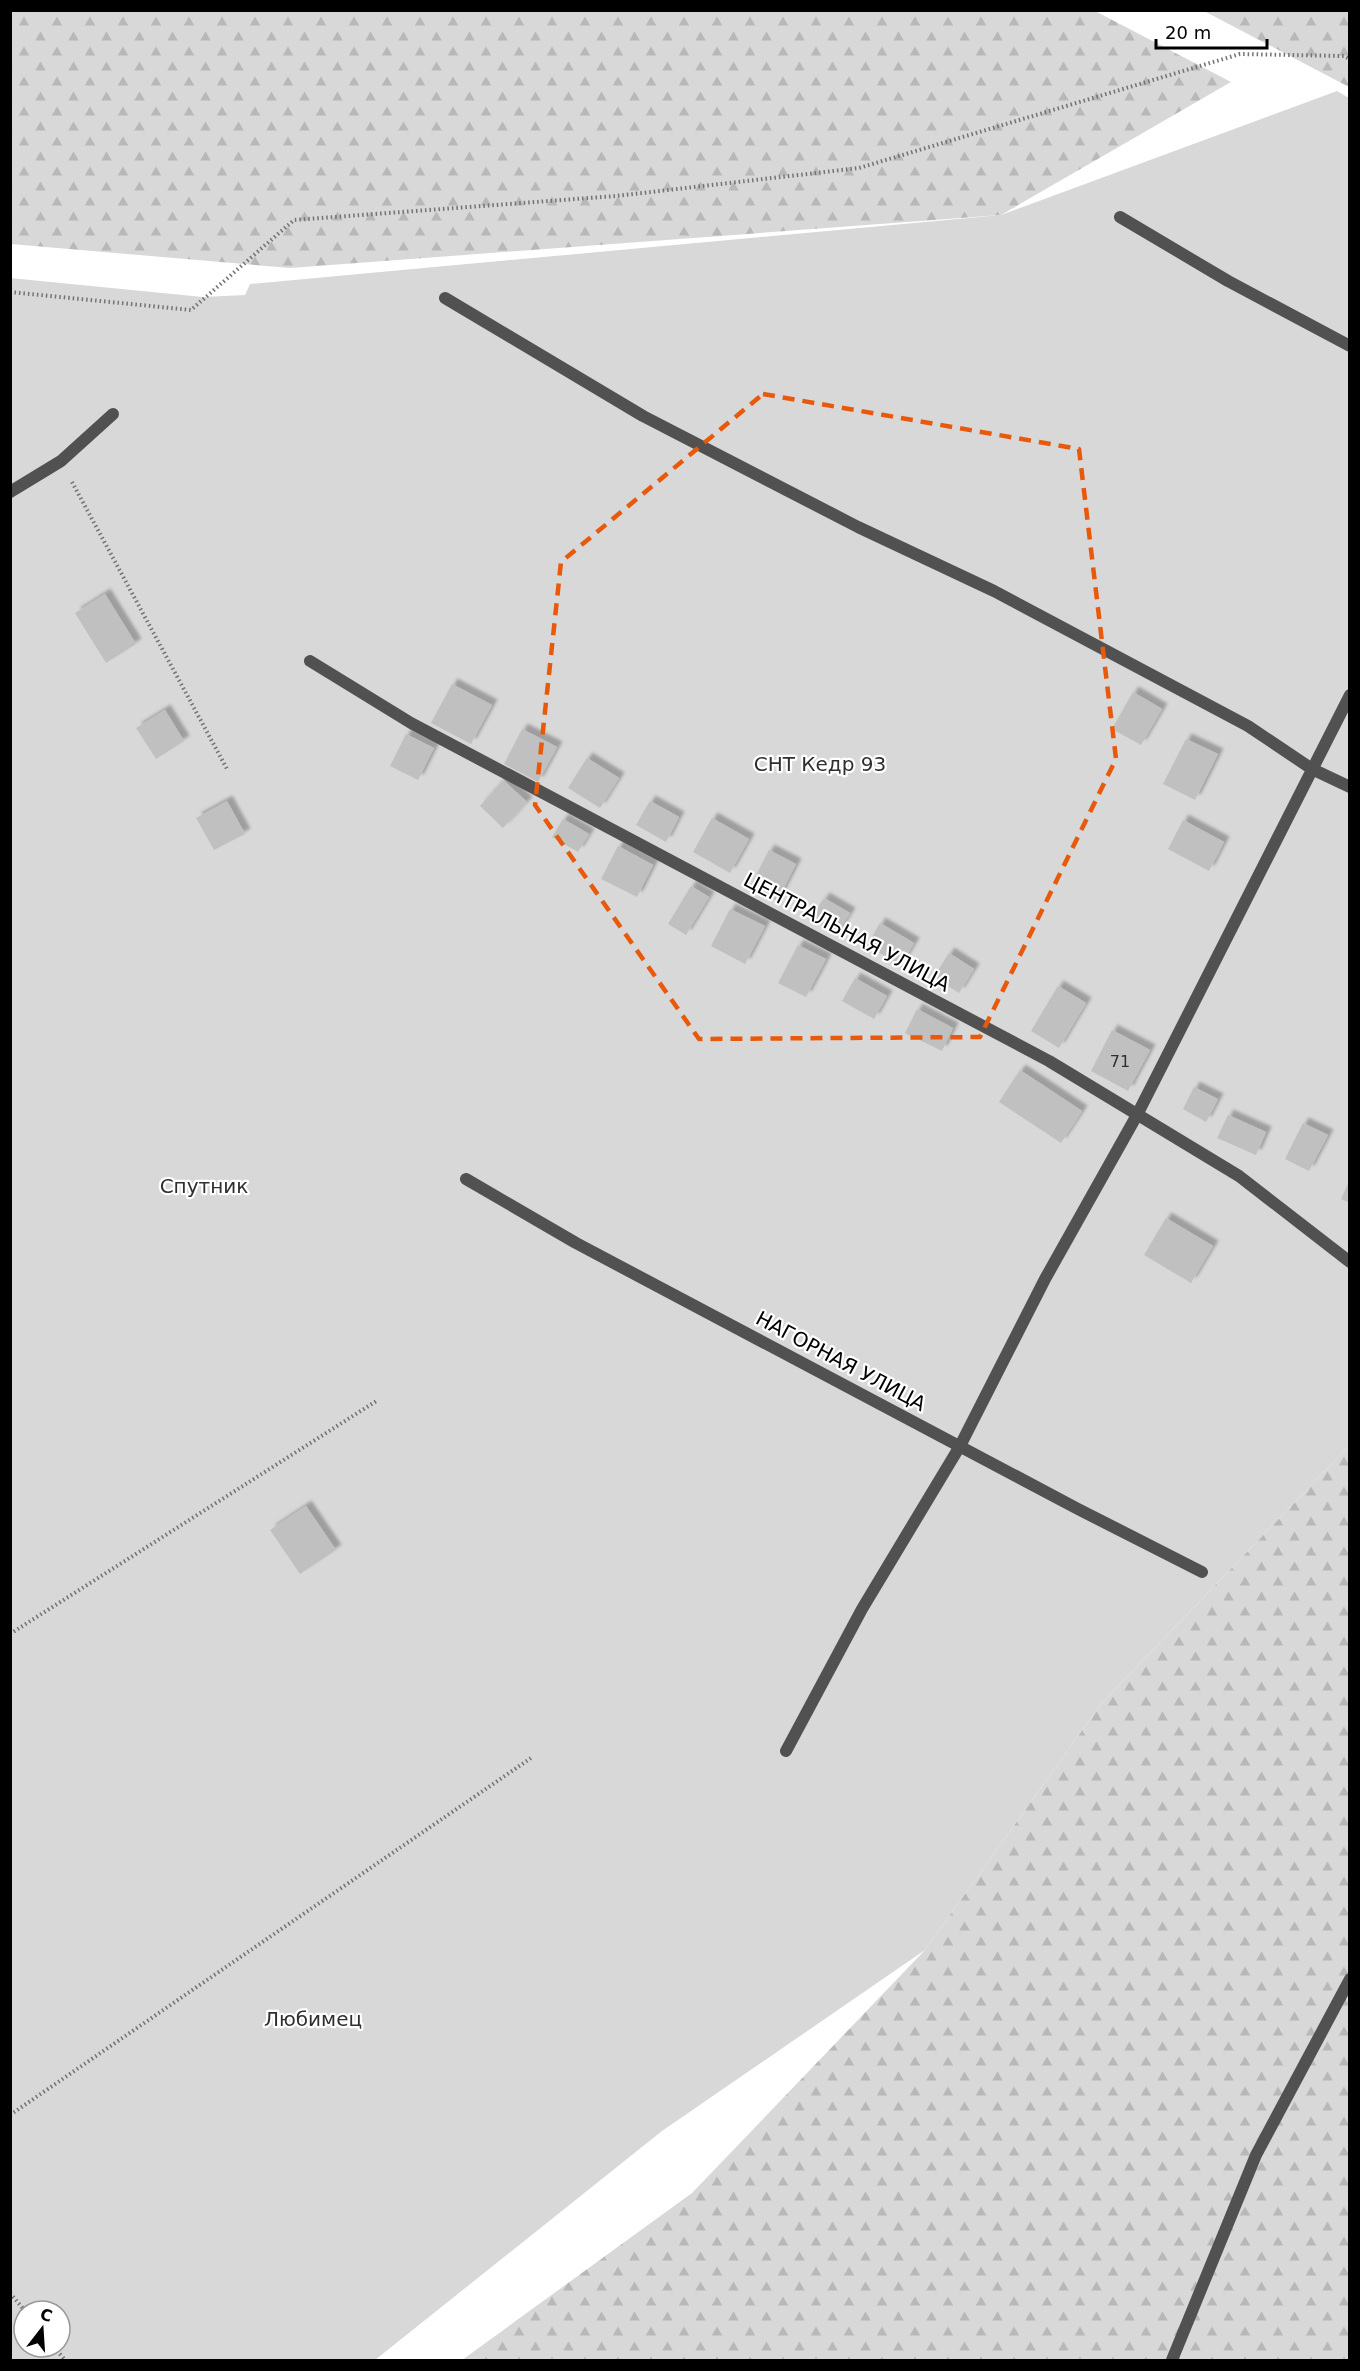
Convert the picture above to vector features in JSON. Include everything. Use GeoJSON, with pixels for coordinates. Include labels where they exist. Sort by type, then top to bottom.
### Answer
{"type":"FeatureCollection","features":[{"type":"Feature","properties":{"kind":"street"},"geometry":{"type":"LineString","coordinates":[[1120,217],[1228,281],[1350,346]]}},
{"type":"Feature","properties":{"kind":"street"},"geometry":{"type":"LineString","coordinates":[[445,298],[643,416],[858,527],[994,591],[1248,726],[1312,769],[1350,787]]}},
{"type":"Feature","properties":{"kind":"street"},"geometry":{"type":"LineString","coordinates":[[10,492],[61,461],[114,414]]}},
{"type":"Feature","properties":{"kind":"street","name":"ЦЕНТРАЛЬНАЯ УЛИЦА"},"geometry":{"type":"LineString","coordinates":[[310,661],[411,723],[1049,1061],[1239,1176],[1350,1262]]}},
{"type":"Feature","properties":{"kind":"street"},"geometry":{"type":"LineString","coordinates":[[786,1751],[862,1609],[960,1446],[1046,1278],[1137,1115],[1350,695]]}},
{"type":"Feature","properties":{"kind":"street","name":"НАГОРНАЯ УЛИЦА"},"geometry":{"type":"LineString","coordinates":[[466,1179],[576,1243],[1202,1572]]}},
{"type":"Feature","properties":{"kind":"street"},"geometry":{"type":"LineString","coordinates":[[1172,2361],[1256,2155],[1350,1979]]}},
{"type":"Feature","properties":{"kind":"path"},"geometry":{"type":"LineString","coordinates":[[10,292],[191,310],[294,220],[615,196],[859,168],[1240,54],[1350,59]]}},
{"type":"Feature","properties":{"kind":"path"},"geometry":{"type":"LineString","coordinates":[[61,461],[227,768]]}},
{"type":"Feature","properties":{"kind":"path"},"geometry":{"type":"LineString","coordinates":[[10,1634],[378,1400]]}},
{"type":"Feature","properties":{"kind":"path"},"geometry":{"type":"LineString","coordinates":[[10,2115],[531,1758]]}},
{"type":"Feature","properties":{"kind":"highlighted area"},"geometry":{"type":"Polygon","coordinates":[[[763,394],[1079,449],[1116,759],[980,1037],[699,1039],[535,805],[561,562],[763,394]]]}},
{"type":"Feature","properties":{"kind":"green space"},"geometry":{"type":"Polygon","coordinates":[[[10,11],[1095,11],[1231,82],[1001,215],[290,268],[11,244],[10,11]]]}},
{"type":"Feature","properties":{"kind":"green space"},"geometry":{"type":"Polygon","coordinates":[[[1204,11],[1349,11],[1349,87],[1204,11]]]}},
{"type":"Feature","properties":{"kind":"green space","name":"СНТ Кедр 93"},"geometry":{"type":"Polygon","coordinates":[[[1337,91],[1349,98],[1349,1446],[1101,1704],[925,1950],[662,2131],[375,2360],[11,2360],[10,278],[203,297],[245,295],[250,284],[1001,215],[1337,91]]]}},
{"type":"Feature","properties":{"kind":"green space"},"geometry":{"type":"Polygon","coordinates":[[[1349,1446],[1349,2360],[462,2360],[692,2193],[925,1950],[1101,1704],[1349,1446]]]}},
{"type":"Feature","properties":{"kind":"building"},"geometry":{"type":"Polygon","coordinates":[[[105,594],[136,644],[106,663],[75,613],[105,594]]]}},
{"type":"Feature","properties":{"kind":"building"},"geometry":{"type":"Polygon","coordinates":[[[452,684],[492,705],[471,744],[431,723],[452,684]]]}},
{"type":"Feature","properties":{"kind":"building"},"geometry":{"type":"Polygon","coordinates":[[[1133,692],[1162,709],[1141,745],[1112,729],[1133,692]]]}},
{"type":"Feature","properties":{"kind":"building"},"geometry":{"type":"Polygon","coordinates":[[[165,710],[184,741],[156,759],[136,728],[165,710]]]}},
{"type":"Feature","properties":{"kind":"building"},"geometry":{"type":"Polygon","coordinates":[[[522,729],[557,747],[538,782],[504,764],[522,729]]]}},
{"type":"Feature","properties":{"kind":"building"},"geometry":{"type":"Polygon","coordinates":[[[406,734],[434,748],[418,780],[390,766],[406,734]]]}},
{"type":"Feature","properties":{"kind":"building"},"geometry":{"type":"Polygon","coordinates":[[[1186,739],[1218,754],[1195,800],[1163,784],[1186,739]]]}},
{"type":"Feature","properties":{"kind":"building"},"geometry":{"type":"Polygon","coordinates":[[[587,758],[619,778],[600,808],[568,788],[587,758]]]}},
{"type":"Feature","properties":{"kind":"building"},"geometry":{"type":"Polygon","coordinates":[[[503,780],[527,802],[503,828],[480,806],[503,780]]]}},
{"type":"Feature","properties":{"kind":"building"},"geometry":{"type":"Polygon","coordinates":[[[227,801],[245,834],[214,850],[196,818],[227,801]]]}},
{"type":"Feature","properties":{"kind":"building"},"geometry":{"type":"Polygon","coordinates":[[[650,801],[679,817],[666,842],[636,825],[650,801]]]}},
{"type":"Feature","properties":{"kind":"building"},"geometry":{"type":"Polygon","coordinates":[[[712,818],[749,839],[730,873],[693,852],[712,818]]]}},
{"type":"Feature","properties":{"kind":"building"},"geometry":{"type":"Polygon","coordinates":[[[563,819],[589,834],[578,852],[552,837],[563,819]]]}},
{"type":"Feature","properties":{"kind":"building"},"geometry":{"type":"Polygon","coordinates":[[[1183,820],[1224,842],[1209,871],[1168,849],[1183,820]]]}},
{"type":"Feature","properties":{"kind":"building"},"geometry":{"type":"Polygon","coordinates":[[[618,846],[653,865],[637,897],[601,879],[618,846]]]}},
{"type":"Feature","properties":{"kind":"building"},"geometry":{"type":"Polygon","coordinates":[[[769,850],[796,864],[777,901],[750,887],[769,850]]]}},
{"type":"Feature","properties":{"kind":"building"},"geometry":{"type":"Polygon","coordinates":[[[691,886],[709,897],[686,935],[668,924],[691,886]]]}},
{"type":"Feature","properties":{"kind":"building"},"geometry":{"type":"Polygon","coordinates":[[[824,898],[850,913],[837,934],[811,918],[824,898]]]}},
{"type":"Feature","properties":{"kind":"building"},"geometry":{"type":"Polygon","coordinates":[[[730,909],[765,926],[745,964],[711,946],[730,909]]]}},
{"type":"Feature","properties":{"kind":"building"},"geometry":{"type":"Polygon","coordinates":[[[880,923],[914,943],[901,965],[867,946],[880,923]]]}},
{"type":"Feature","properties":{"kind":"building"},"geometry":{"type":"Polygon","coordinates":[[[798,945],[826,959],[806,997],[778,983],[798,945]]]}},
{"type":"Feature","properties":{"kind":"building"},"geometry":{"type":"Polygon","coordinates":[[[949,953],[974,969],[959,993],[934,977],[949,953]]]}},
{"type":"Feature","properties":{"kind":"building"},"geometry":{"type":"Polygon","coordinates":[[[855,978],[887,996],[874,1019],[842,1001],[855,978]]]}},
{"type":"Feature","properties":{"kind":"building"},"geometry":{"type":"Polygon","coordinates":[[[1058,986],[1086,1003],[1059,1048],[1031,1031],[1058,986]]]}},
{"type":"Feature","properties":{"kind":"building"},"geometry":{"type":"Polygon","coordinates":[[[917,1009],[953,1028],[942,1051],[905,1033],[917,1009]]]}},
{"type":"Feature","properties":{"kind":"building"},"geometry":{"type":"Polygon","coordinates":[[[1112,1030],[1150,1050],[1128,1091],[1091,1071],[1112,1030]]]}},
{"type":"Feature","properties":{"kind":"building"},"geometry":{"type":"Polygon","coordinates":[[[1020,1070],[1082,1111],[1061,1143],[999,1102],[1020,1070]]]}},
{"type":"Feature","properties":{"kind":"building"},"geometry":{"type":"Polygon","coordinates":[[[1194,1087],[1218,1099],[1206,1122],[1183,1109],[1194,1087]]]}},
{"type":"Feature","properties":{"kind":"building"},"geometry":{"type":"Polygon","coordinates":[[[1228,1115],[1266,1132],[1256,1155],[1217,1138],[1228,1115]]]}},
{"type":"Feature","properties":{"kind":"building"},"geometry":{"type":"Polygon","coordinates":[[[1303,1123],[1328,1135],[1309,1171],[1285,1159],[1303,1123]]]}},
{"type":"Feature","properties":{"kind":"building"},"geometry":{"type":"Polygon","coordinates":[[[1350,1179],[1350,1203],[1341,1199],[1350,1179]]]}},
{"type":"Feature","properties":{"kind":"building"},"geometry":{"type":"Polygon","coordinates":[[[1166,1218],[1213,1246],[1191,1283],[1144,1255],[1166,1218]]]}},
{"type":"Feature","properties":{"kind":"building"},"geometry":{"type":"Polygon","coordinates":[[[306,1506],[336,1550],[300,1574],[270,1530],[306,1506]]]}},
{"type":"Feature","properties":{"kind":"park label","name":"Спутник"},"geometry":{"type":"Point","coordinates":[204,1186]}},
{"type":"Feature","properties":{"kind":"park label","name":"Любимец"},"geometry":{"type":"Point","coordinates":[313,2019]}}]}
